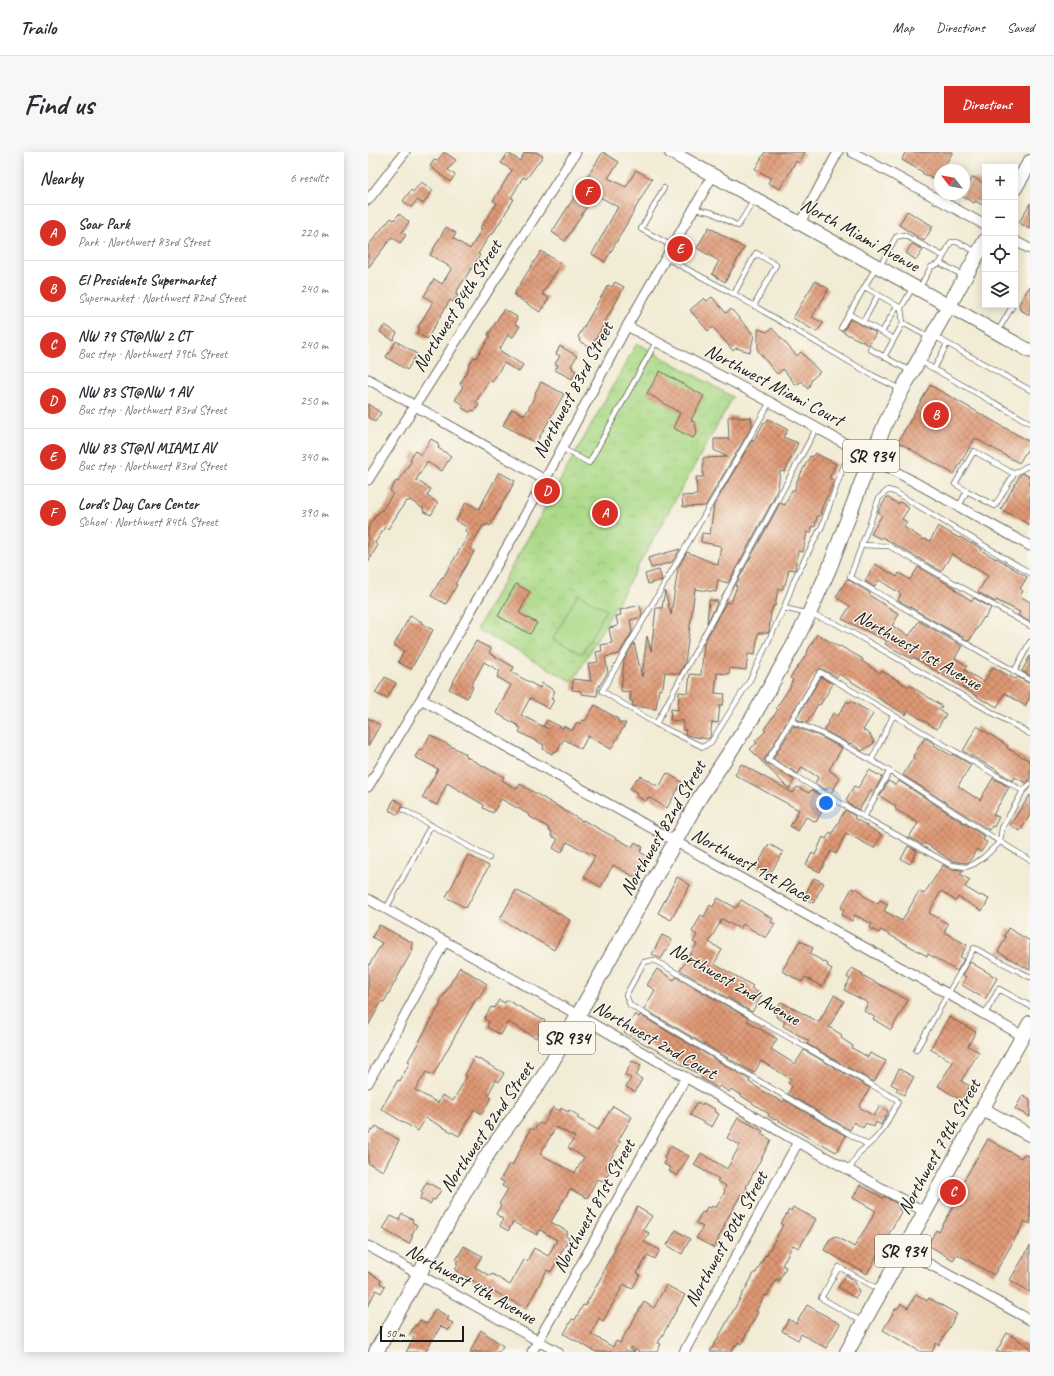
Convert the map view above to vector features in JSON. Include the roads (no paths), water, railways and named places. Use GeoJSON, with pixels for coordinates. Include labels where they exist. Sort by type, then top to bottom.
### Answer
{"type":"FeatureCollection","features":[{"type":"Feature","properties":{"kind":"main road","name":"North Miami Avenue"},"geometry":{"type":"LineString","coordinates":[[671,152],[1030,351]]}},
{"type":"Feature","properties":{"kind":"main road"},"geometry":{"type":"LineString","coordinates":[[1018,183],[1030,162]]}},
{"type":"Feature","properties":{"kind":"main road","name":"SR 934"},"geometry":{"type":"LineString","coordinates":[[949,306],[982,247]]}},
{"type":"Feature","properties":{"kind":"main road","name":"Northwest 82nd Street"},"geometry":{"type":"LineString","coordinates":[[376,1352],[474,1176],[489,1152],[537,1086],[579,1016],[704,791],[759,707],[809,614],[829,569],[871,457],[886,422],[915,366],[949,306]]}},
{"type":"Feature","properties":{"kind":"main road","name":"Northwest 79th Street"},"geometry":{"type":"LineString","coordinates":[[847,1352],[1030,1023]]}},
{"type":"Feature","properties":{"kind":"main road"},"geometry":{"type":"LineString","coordinates":[[982,1109],[1030,1135]]}},
{"type":"Feature","properties":{"kind":"street"},"geometry":{"type":"LineString","coordinates":[[368,200],[405,152]]}},
{"type":"Feature","properties":{"kind":"street","name":"Northwest 84th Street"},"geometry":{"type":"LineString","coordinates":[[368,480],[576,152]]}},
{"type":"Feature","properties":{"kind":"street"},"geometry":{"type":"LineString","coordinates":[[800,223],[838,152]]}},
{"type":"Feature","properties":{"kind":"street"},"geometry":{"type":"LineString","coordinates":[[852,152],[982,222]]}},
{"type":"Feature","properties":{"kind":"street","name":"Northwest 83rd Street"},"geometry":{"type":"LineString","coordinates":[[369,781],[421,699],[545,480],[627,326],[713,175]]}},
{"type":"Feature","properties":{"kind":"street"},"geometry":{"type":"LineString","coordinates":[[1018,246],[1030,250]]}},
{"type":"Feature","properties":{"kind":"street","name":"Northwest Miami Court"},"geometry":{"type":"LineString","coordinates":[[627,326],[817,427],[1030,546]]}},
{"type":"Feature","properties":{"kind":"street"},"geometry":{"type":"LineString","coordinates":[[368,379],[415,404],[545,480]]}},
{"type":"Feature","properties":{"kind":"street","name":"Northwest 1st Place"},"geometry":{"type":"LineString","coordinates":[[421,699],[1023,1036]]}},
{"type":"Feature","properties":{"kind":"street","name":"Northwest 2nd Court"},"geometry":{"type":"LineString","coordinates":[[368,899],[579,1016],[798,1142],[925,1212]]}},
{"type":"Feature","properties":{"kind":"street"},"geometry":{"type":"LineString","coordinates":[[368,1083],[445,941]]}},
{"type":"Feature","properties":{"kind":"street","name":"Northwest 81st Street"},"geometry":{"type":"LineString","coordinates":[[532,1352],[686,1077]]}},
{"type":"Feature","properties":{"kind":"street","name":"Northwest 80th Street"},"geometry":{"type":"LineString","coordinates":[[684,1352],[798,1142]]}},
{"type":"Feature","properties":{"kind":"street","name":"Northwest 4th Avenue"},"geometry":{"type":"LineString","coordinates":[[368,1246],[558,1352]]}},
{"type":"Feature","properties":{"kind":"street"},"geometry":{"type":"LineString","coordinates":[[904,1250],[1030,1320]]}},
{"type":"Feature","properties":{"kind":"lane"},"geometry":{"type":"LineString","coordinates":[[664,188],[641,229],[672,246]]}},
{"type":"Feature","properties":{"kind":"lane"},"geometry":{"type":"LineString","coordinates":[[693,209],[711,212],[738,226],[755,198]]}},
{"type":"Feature","properties":{"kind":"lane"},"geometry":{"type":"LineString","coordinates":[[841,328],[864,287],[896,237],[904,236],[943,256]]}},
{"type":"Feature","properties":{"kind":"lane"},"geometry":{"type":"LineString","coordinates":[[883,330],[893,312],[916,287],[931,267],[940,263],[951,242],[982,247]]}},
{"type":"Feature","properties":{"kind":"lane"},"geometry":{"type":"LineString","coordinates":[[734,294],[756,253],[776,265],[754,306]]}},
{"type":"Feature","properties":{"kind":"lane"},"geometry":{"type":"LineString","coordinates":[[666,258],[734,294],[872,375],[902,390]]}},
{"type":"Feature","properties":{"kind":"lane"},"geometry":{"type":"LineString","coordinates":[[940,263],[965,276]]}},
{"type":"Feature","properties":{"kind":"lane"},"geometry":{"type":"LineString","coordinates":[[864,287],[899,307],[903,323],[884,356]]}},
{"type":"Feature","properties":{"kind":"lane"},"geometry":{"type":"LineString","coordinates":[[866,319],[876,303],[878,295]]}},
{"type":"Feature","properties":{"kind":"lane"},"geometry":{"type":"LineString","coordinates":[[997,332],[1011,308]]}},
{"type":"Feature","properties":{"kind":"lane"},"geometry":{"type":"LineString","coordinates":[[888,310],[893,312]]}},
{"type":"Feature","properties":{"kind":"lane"},"geometry":{"type":"LineString","coordinates":[[849,314],[866,319],[894,338]]}},
{"type":"Feature","properties":{"kind":"lane"},"geometry":{"type":"LineString","coordinates":[[884,317],[889,320]]}},
{"type":"Feature","properties":{"kind":"lane"},"geometry":{"type":"LineString","coordinates":[[903,323],[947,344],[1030,390]]}},
{"type":"Feature","properties":{"kind":"lane"},"geometry":{"type":"LineString","coordinates":[[880,325],[883,330]]}},
{"type":"Feature","properties":{"kind":"lane"},"geometry":{"type":"LineString","coordinates":[[562,448],[589,463],[656,342]]}},
{"type":"Feature","properties":{"kind":"lane"},"geometry":{"type":"LineString","coordinates":[[934,369],[947,344]]}},
{"type":"Feature","properties":{"kind":"lane"},"geometry":{"type":"LineString","coordinates":[[870,349],[884,356],[915,366],[934,369],[1030,423]]}},
{"type":"Feature","properties":{"kind":"lane"},"geometry":{"type":"LineString","coordinates":[[770,402],[602,690],[656,724],[703,747],[711,742],[750,680],[784,608],[795,578],[822,526],[844,465]]}},
{"type":"Feature","properties":{"kind":"lane"},"geometry":{"type":"LineString","coordinates":[[656,724],[817,427]]}},
{"type":"Feature","properties":{"kind":"lane"},"geometry":{"type":"LineString","coordinates":[[1014,474],[974,451],[955,484],[995,506],[1014,474],[1027,466],[1030,468]]}},
{"type":"Feature","properties":{"kind":"lane"},"geometry":{"type":"LineString","coordinates":[[1030,573],[895,492],[888,490],[878,498],[850,577],[1030,680]]}},
{"type":"Feature","properties":{"kind":"lane"},"geometry":{"type":"LineString","coordinates":[[959,506],[967,491]]}},
{"type":"Feature","properties":{"kind":"lane"},"geometry":{"type":"LineString","coordinates":[[861,545],[889,546],[1030,626]]}},
{"type":"Feature","properties":{"kind":"lane","name":"Northwest 1st Avenue"},"geometry":{"type":"LineString","coordinates":[[784,608],[809,614],[835,623],[1030,734]]}},
{"type":"Feature","properties":{"kind":"lane"},"geometry":{"type":"LineString","coordinates":[[1014,672],[1030,642]]}},
{"type":"Feature","properties":{"kind":"lane"},"geometry":{"type":"LineString","coordinates":[[1023,791],[820,672],[768,760],[950,866],[966,866],[974,864],[1000,842],[1002,828],[1023,791],[1030,784]]}},
{"type":"Feature","properties":{"kind":"lane"},"geometry":{"type":"LineString","coordinates":[[871,761],[893,716]]}},
{"type":"Feature","properties":{"kind":"lane"},"geometry":{"type":"LineString","coordinates":[[791,721],[826,735],[871,761],[1030,860]]}},
{"type":"Feature","properties":{"kind":"lane"},"geometry":{"type":"LineString","coordinates":[[864,817],[889,772]]}},
{"type":"Feature","properties":{"kind":"lane"},"geometry":{"type":"LineString","coordinates":[[404,810],[489,858]]}},
{"type":"Feature","properties":{"kind":"lane"},"geometry":{"type":"LineString","coordinates":[[386,909],[431,826]]}},
{"type":"Feature","properties":{"kind":"lane"},"geometry":{"type":"LineString","coordinates":[[916,1050],[974,948],[1030,977]]}},
{"type":"Feature","properties":{"kind":"lane","name":"Northwest 2nd Avenue"},"geometry":{"type":"LineString","coordinates":[[654,960],[896,1099],[898,1102],[882,1131],[868,1145],[630,1005],[626,995],[644,962],[654,960]]}},
{"type":"Feature","properties":{"kind":"lane"},"geometry":{"type":"LineString","coordinates":[[985,1014],[999,989],[1030,1006]]}},
{"type":"Feature","properties":{"kind":"lane"},"geometry":{"type":"LineString","coordinates":[[849,1170],[859,1153],[868,1145]]}},
{"type":"Feature","properties":{"kind":"lane"},"geometry":{"type":"LineString","coordinates":[[864,1322],[821,1298],[839,1267],[882,1291]]}},
{"type":"Feature","properties":{"kind":"place","name":"Lord's Day Care Center"},"geometry":{"type":"Point","coordinates":[588,192]}},
{"type":"Feature","properties":{"kind":"place","name":"NW 83 ST@N MIAMI AV"},"geometry":{"type":"Point","coordinates":[680,249]}},
{"type":"Feature","properties":{"kind":"place","name":"El Presidente Supermarket"},"geometry":{"type":"Point","coordinates":[936,415]}},
{"type":"Feature","properties":{"kind":"place","name":"NW 83 ST@NW 1 AV"},"geometry":{"type":"Point","coordinates":[547,491]}},
{"type":"Feature","properties":{"kind":"place","name":"Soar Park"},"geometry":{"type":"Point","coordinates":[605,513]}},
{"type":"Feature","properties":{"kind":"place","name":"NW 79 ST@NW 2 CT"},"geometry":{"type":"Point","coordinates":[953,1192]}}]}
